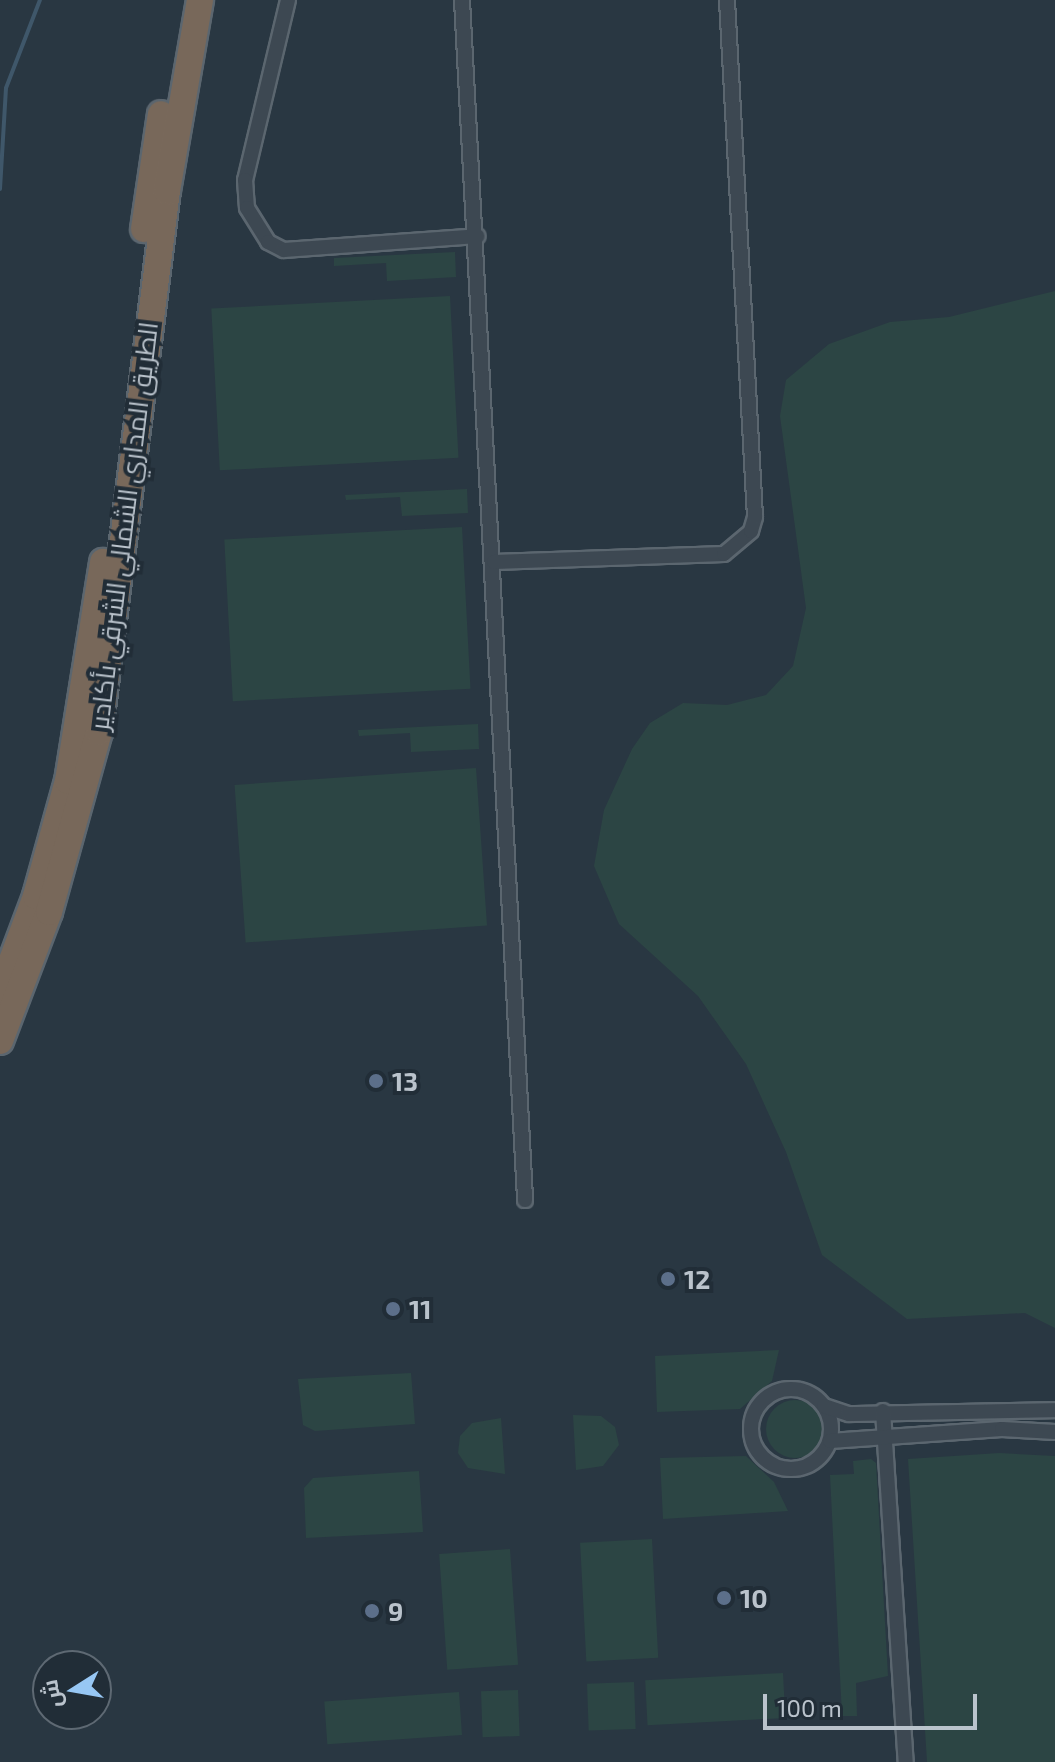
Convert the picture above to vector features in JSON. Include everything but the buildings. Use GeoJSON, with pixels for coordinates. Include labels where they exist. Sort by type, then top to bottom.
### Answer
{"type":"FeatureCollection","features":[{"type":"Feature","properties":{"kind":"highway","name":"الطريق المداري الشمالي الشرقي بأكادير"},"geometry":{"type":"LineString","coordinates":[[0,992],[36,896],[81,721],[150,174],[182,0]]}},
{"type":"Feature","properties":{"kind":"highway","name":"الطريق المداري الشمالي الشرقي بأكادير"},"geometry":{"type":"LineString","coordinates":[[0,1041],[49,912],[99,732],[167,191],[200,0]]}},
{"type":"Feature","properties":{"kind":"street"},"geometry":{"type":"LineString","coordinates":[[288,0],[245,180],[245,200],[268,242],[284,250],[477,236]]}},
{"type":"Feature","properties":{"kind":"street"},"geometry":{"type":"LineString","coordinates":[[462,0],[477,236],[525,1200]]}},
{"type":"Feature","properties":{"kind":"street"},"geometry":{"type":"LineString","coordinates":[[494,562],[724,554],[751,531],[755,517],[727,0]]}},
{"type":"Feature","properties":{"kind":"street"},"geometry":{"type":"LineString","coordinates":[[1055,1410],[849,1414],[824,1406],[806,1392],[783,1390],[763,1400],[751,1431],[761,1455],[786,1469],[810,1465],[830,1441],[884,1436],[1055,1432]]}},
{"type":"Feature","properties":{"kind":"street"},"geometry":{"type":"LineString","coordinates":[[824,1406],[830,1441]]}},
{"type":"Feature","properties":{"kind":"street"},"geometry":{"type":"LineString","coordinates":[[883,1411],[906,1762]]}},
{"type":"Feature","properties":{"kind":"green space"},"geometry":{"type":"Polygon","coordinates":[[[455,252],[456,277],[387,281],[386,263],[334,266],[334,258],[455,252]]]}},
{"type":"Feature","properties":{"kind":"green space"},"geometry":{"type":"Polygon","coordinates":[[[1055,291],[1055,1328],[1025,1313],[907,1319],[822,1255],[786,1152],[746,1064],[698,996],[619,924],[594,866],[604,810],[632,749],[650,723],[683,703],[727,705],[766,695],[793,666],[806,608],[780,416],[786,380],[829,344],[890,322],[949,317],[1055,291]]]}},
{"type":"Feature","properties":{"kind":"green space"},"geometry":{"type":"Polygon","coordinates":[[[450,296],[458,458],[220,470],[211,309],[450,296]]]}},
{"type":"Feature","properties":{"kind":"green space"},"geometry":{"type":"Polygon","coordinates":[[[467,489],[468,513],[402,516],[400,497],[346,500],[345,495],[467,489]]]}},
{"type":"Feature","properties":{"kind":"green space"},"geometry":{"type":"Polygon","coordinates":[[[462,527],[470,689],[233,701],[224,539],[462,527]]]}},
{"type":"Feature","properties":{"kind":"green space"},"geometry":{"type":"Polygon","coordinates":[[[478,724],[479,749],[411,752],[410,733],[359,736],[358,730],[478,724]]]}},
{"type":"Feature","properties":{"kind":"green space"},"geometry":{"type":"Polygon","coordinates":[[[476,768],[487,926],[246,942],[235,785],[476,768]]]}},
{"type":"Feature","properties":{"kind":"green space"},"geometry":{"type":"Polygon","coordinates":[[[779,1350],[772,1381],[740,1409],[657,1412],[655,1356],[779,1350]]]}},
{"type":"Feature","properties":{"kind":"green space"},"geometry":{"type":"Polygon","coordinates":[[[411,1373],[415,1424],[315,1431],[303,1425],[298,1379],[411,1373]]]}},
{"type":"Feature","properties":{"kind":"green space"},"geometry":{"type":"Polygon","coordinates":[[[795,1400],[816,1408],[824,1429],[816,1450],[795,1458],[774,1450],[766,1429],[774,1408],[795,1400]]]}},
{"type":"Feature","properties":{"kind":"green space"},"geometry":{"type":"Polygon","coordinates":[[[573,1415],[601,1416],[615,1427],[619,1445],[603,1466],[576,1470],[573,1415]]]}},
{"type":"Feature","properties":{"kind":"green space"},"geometry":{"type":"Polygon","coordinates":[[[501,1418],[505,1474],[468,1468],[458,1453],[460,1436],[472,1423],[501,1418]]]}},
{"type":"Feature","properties":{"kind":"green space"},"geometry":{"type":"Polygon","coordinates":[[[999,1453],[1055,1456],[1055,1762],[927,1762],[908,1459],[999,1453]]]}},
{"type":"Feature","properties":{"kind":"green space"},"geometry":{"type":"Polygon","coordinates":[[[746,1456],[774,1482],[788,1511],[663,1519],[660,1458],[746,1456]]]}},
{"type":"Feature","properties":{"kind":"green space"},"geometry":{"type":"Polygon","coordinates":[[[871,1459],[876,1463],[888,1676],[856,1683],[857,1716],[842,1716],[830,1475],[854,1474],[853,1461],[871,1459]]]}},
{"type":"Feature","properties":{"kind":"green space"},"geometry":{"type":"Polygon","coordinates":[[[419,1471],[423,1532],[306,1538],[304,1488],[313,1478],[419,1471]]]}},
{"type":"Feature","properties":{"kind":"green space"},"geometry":{"type":"Polygon","coordinates":[[[652,1539],[658,1658],[586,1662],[580,1543],[652,1539]]]}},
{"type":"Feature","properties":{"kind":"green space"},"geometry":{"type":"Polygon","coordinates":[[[510,1549],[518,1665],[447,1670],[439,1554],[510,1549]]]}},
{"type":"Feature","properties":{"kind":"green space"},"geometry":{"type":"Polygon","coordinates":[[[783,1673],[785,1718],[648,1725],[645,1680],[783,1673]]]}},
{"type":"Feature","properties":{"kind":"green space"},"geometry":{"type":"Polygon","coordinates":[[[634,1682],[636,1729],[589,1731],[587,1684],[634,1682]]]}},
{"type":"Feature","properties":{"kind":"green space"},"geometry":{"type":"Polygon","coordinates":[[[518,1690],[520,1736],[483,1737],[481,1691],[518,1690]]]}},
{"type":"Feature","properties":{"kind":"green space"},"geometry":{"type":"Polygon","coordinates":[[[459,1692],[462,1735],[327,1744],[324,1701],[459,1692]]]}},
{"type":"Feature","properties":{"kind":"waterway"},"geometry":{"type":"LineString","coordinates":[[0,189],[6,88],[40,0]]}},
{"type":"Feature","properties":{"kind":"place","name":"13"},"geometry":{"type":"Point","coordinates":[376,1081]}},
{"type":"Feature","properties":{"kind":"place","name":"12"},"geometry":{"type":"Point","coordinates":[668,1279]}},
{"type":"Feature","properties":{"kind":"place","name":"11"},"geometry":{"type":"Point","coordinates":[393,1309]}},
{"type":"Feature","properties":{"kind":"place","name":"10"},"geometry":{"type":"Point","coordinates":[724,1598]}},
{"type":"Feature","properties":{"kind":"place","name":"9"},"geometry":{"type":"Point","coordinates":[372,1611]}}]}
